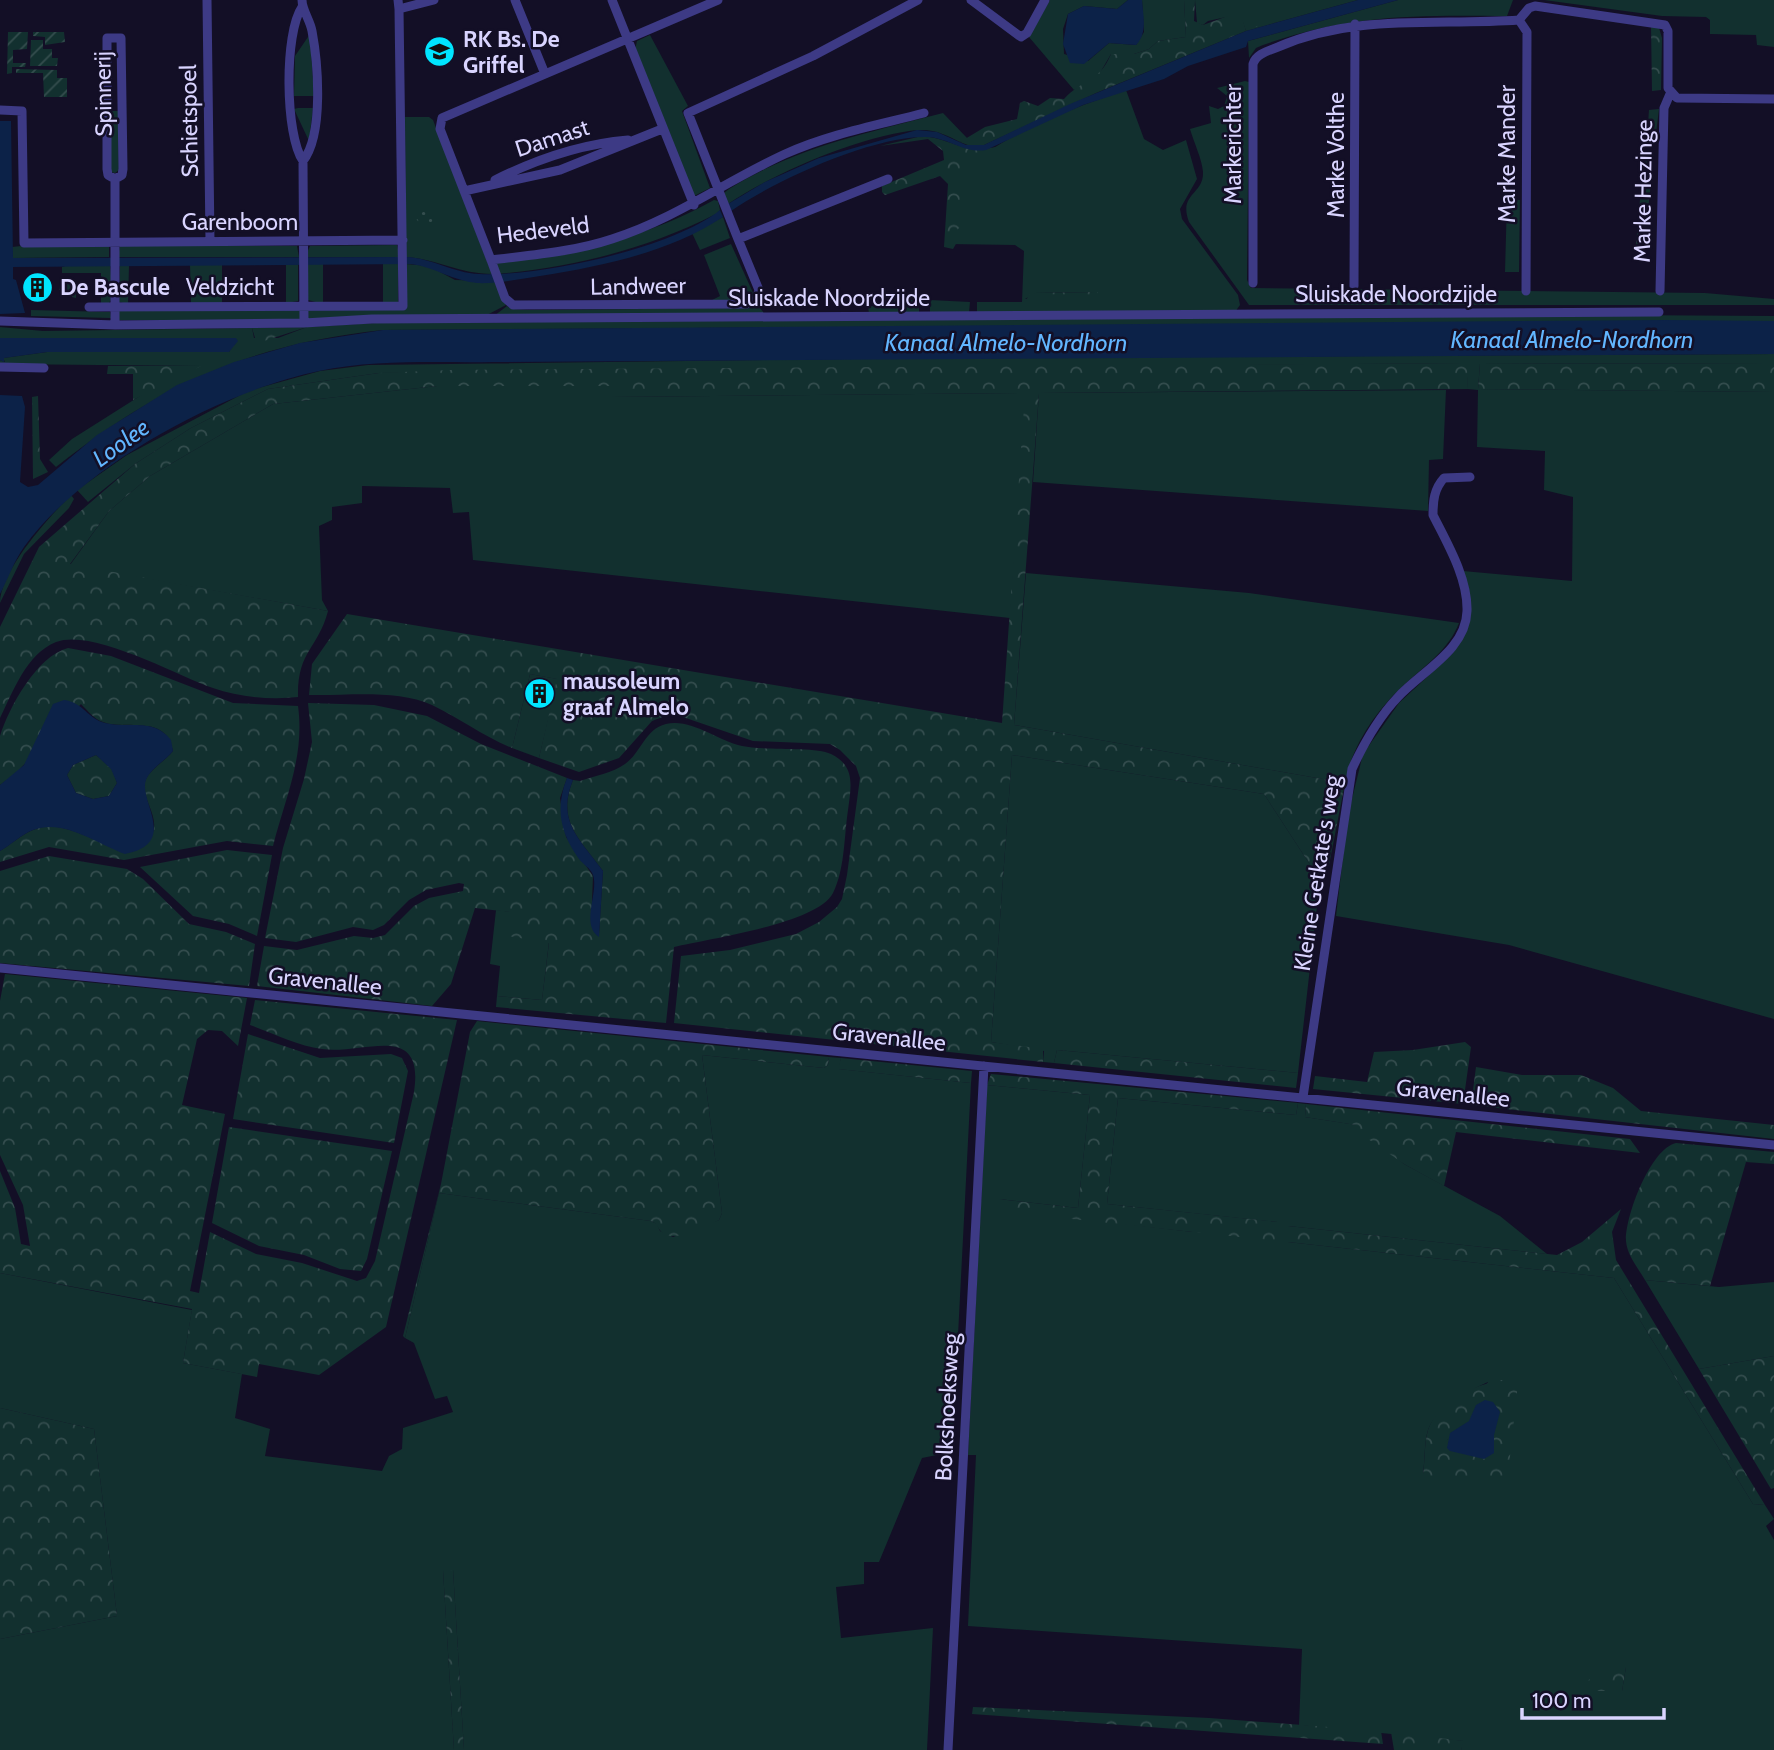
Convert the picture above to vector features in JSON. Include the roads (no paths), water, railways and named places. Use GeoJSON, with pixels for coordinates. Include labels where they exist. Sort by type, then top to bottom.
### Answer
{"type":"FeatureCollection","features":[{"type":"Feature","properties":{"kind":"street","name":"Schietspoel"},"geometry":{"type":"LineString","coordinates":[[207,0],[210,241]]}},
{"type":"Feature","properties":{"kind":"street"},"geometry":{"type":"LineString","coordinates":[[403,319],[399,3],[434,0]]}},
{"type":"Feature","properties":{"kind":"street"},"geometry":{"type":"LineString","coordinates":[[515,0],[545,74]]}},
{"type":"Feature","properties":{"kind":"street"},"geometry":{"type":"LineString","coordinates":[[612,0],[694,205]]}},
{"type":"Feature","properties":{"kind":"street","name":"Hedeveld"},"geometry":{"type":"LineString","coordinates":[[718,0],[442,118],[440,128],[491,260],[574,249],[611,240],[694,205],[787,153],[844,133],[924,113]]}},
{"type":"Feature","properties":{"kind":"street"},"geometry":{"type":"LineString","coordinates":[[888,179],[738,239],[688,113],[813,56],[918,0]]}},
{"type":"Feature","properties":{"kind":"street"},"geometry":{"type":"LineString","coordinates":[[971,0],[1018,35],[1025,36],[1045,0]]}},
{"type":"Feature","properties":{"kind":"street"},"geometry":{"type":"LineString","coordinates":[[302,4],[297,14],[292,48],[290,98],[293,130],[303,161]]}},
{"type":"Feature","properties":{"kind":"street"},"geometry":{"type":"LineString","coordinates":[[302,4],[312,29],[317,70],[314,127],[309,154],[303,161]]}},
{"type":"Feature","properties":{"kind":"street","name":"Markerichter"},"geometry":{"type":"LineString","coordinates":[[1253,283],[1254,60],[1291,41],[1355,24],[1416,20],[1519,20],[1529,8],[1535,6],[1665,25],[1668,31],[1670,94]]}},
{"type":"Feature","properties":{"kind":"street","name":"Marke Mander"},"geometry":{"type":"LineString","coordinates":[[1519,20],[1527,32],[1526,291]]}},
{"type":"Feature","properties":{"kind":"street","name":"Marke Volthe"},"geometry":{"type":"LineString","coordinates":[[1354,286],[1355,24]]}},
{"type":"Feature","properties":{"kind":"street","name":"Spinnerij"},"geometry":{"type":"LineString","coordinates":[[107,38],[121,38],[123,169],[122,175],[115,179],[108,175],[107,169],[107,38]]}},
{"type":"Feature","properties":{"kind":"street"},"geometry":{"type":"LineString","coordinates":[[1670,94],[1677,98],[1774,99]]}},
{"type":"Feature","properties":{"kind":"street","name":"Marke Hezinge"},"geometry":{"type":"LineString","coordinates":[[1660,291],[1664,108],[1670,94]]}},
{"type":"Feature","properties":{"kind":"street","name":"Garenboom"},"geometry":{"type":"LineString","coordinates":[[0,110],[22,111],[24,243],[115,246],[210,241],[403,245]]}},
{"type":"Feature","properties":{"kind":"street","name":"Damast"},"geometry":{"type":"LineString","coordinates":[[486,184],[560,170],[662,129]]}},
{"type":"Feature","properties":{"kind":"street","name":"Damast"},"geometry":{"type":"LineString","coordinates":[[464,191],[555,154],[605,142],[633,140]]}},
{"type":"Feature","properties":{"kind":"street","name":"Veldzicht"},"geometry":{"type":"LineString","coordinates":[[303,161],[304,323]]}},
{"type":"Feature","properties":{"kind":"street","name":"Spinnerij"},"geometry":{"type":"LineString","coordinates":[[115,179],[115,246]]}},
{"type":"Feature","properties":{"kind":"street","name":"Landweer"},"geometry":{"type":"LineString","coordinates":[[491,260],[505,298],[515,306],[747,304],[756,300],[759,290],[738,239]]}},
{"type":"Feature","properties":{"kind":"street"},"geometry":{"type":"LineString","coordinates":[[115,246],[115,325]]}},
{"type":"Feature","properties":{"kind":"street","name":"Veldzicht"},"geometry":{"type":"LineString","coordinates":[[89,307],[403,306]]}},
{"type":"Feature","properties":{"kind":"street","name":"Sluiskade Noordzijde"},"geometry":{"type":"LineString","coordinates":[[0,321],[115,325],[403,319],[1660,312]]}},
{"type":"Feature","properties":{"kind":"street"},"geometry":{"type":"LineString","coordinates":[[0,367],[44,368]]}},
{"type":"Feature","properties":{"kind":"street","name":"Kleine Getkate's weg"},"geometry":{"type":"LineString","coordinates":[[1303,1097],[1352,769],[1362,747],[1384,713],[1398,697],[1449,653],[1462,630],[1467,614],[1466,596],[1433,515],[1433,503],[1436,489],[1444,478],[1470,477]]}},
{"type":"Feature","properties":{"kind":"street","name":"Gravenallee"},"geometry":{"type":"LineString","coordinates":[[0,968],[1774,1145]]}},
{"type":"Feature","properties":{"kind":"street","name":"Bolkshoeksweg"},"geometry":{"type":"LineString","coordinates":[[948,1750],[984,1066]]}},
{"type":"Feature","properties":{"kind":"water"},"geometry":{"type":"Polygon","coordinates":[[[1128,0],[1142,0],[1143,29],[1136,45],[1109,43],[1084,64],[1070,63],[1063,44],[1068,14],[1084,6],[1117,9],[1128,0]]]}},
{"type":"Feature","properties":{"kind":"water"},"geometry":{"type":"Polygon","coordinates":[[[1358,0],[1398,0],[1248,41],[1246,47],[1188,66],[1164,79],[1083,105],[986,150],[970,150],[932,137],[877,144],[797,174],[731,211],[728,204],[765,182],[819,158],[917,130],[937,132],[966,145],[984,145],[1070,104],[1246,31],[1358,0]]]}},
{"type":"Feature","properties":{"kind":"water"},"geometry":{"type":"Polygon","coordinates":[[[0,121],[11,121],[13,258],[406,257],[469,273],[505,274],[536,271],[605,257],[671,236],[699,224],[720,210],[723,217],[681,240],[635,256],[564,272],[492,283],[468,282],[411,264],[13,267],[13,279],[16,280],[25,313],[0,314],[0,121]]]}},
{"type":"Feature","properties":{"kind":"water"},"geometry":{"type":"Polygon","coordinates":[[[1774,321],[1774,354],[429,362],[341,367],[281,381],[240,395],[157,436],[118,461],[81,488],[50,517],[20,552],[0,594],[0,395],[22,396],[25,407],[20,482],[28,487],[38,485],[97,435],[177,385],[234,362],[300,343],[383,330],[1774,321]]]}},
{"type":"Feature","properties":{"kind":"water"},"geometry":{"type":"Polygon","coordinates":[[[0,338],[236,338],[238,341],[229,352],[47,352],[4,358],[4,362],[0,360],[0,338]]]}},
{"type":"Feature","properties":{"kind":"water"},"geometry":{"type":"Polygon","coordinates":[[[64,700],[71,701],[99,721],[114,725],[149,726],[164,733],[171,740],[173,751],[146,780],[145,789],[154,831],[150,841],[141,849],[125,854],[68,830],[44,827],[29,832],[0,851],[0,785],[24,765],[53,704],[64,700]],[[96,755],[73,765],[67,775],[76,793],[93,799],[109,796],[117,783],[111,769],[96,755]]]}},
{"type":"Feature","properties":{"kind":"water"},"geometry":{"type":"Polygon","coordinates":[[[567,778],[573,780],[568,795],[569,819],[579,839],[603,871],[599,937],[594,932],[590,917],[593,875],[567,840],[561,820],[561,800],[567,778]]]}},
{"type":"Feature","properties":{"kind":"water"},"geometry":{"type":"Polygon","coordinates":[[[1485,1400],[1493,1402],[1500,1412],[1494,1435],[1494,1453],[1484,1459],[1450,1451],[1447,1448],[1450,1433],[1469,1421],[1476,1405],[1485,1400]]]}},
{"type":"Feature","properties":{"kind":"place","name":"RK Bs. De Griffel"},"geometry":{"type":"Point","coordinates":[440,52]}},
{"type":"Feature","properties":{"kind":"place","name":"De Bascule"},"geometry":{"type":"Point","coordinates":[37,287]}},
{"type":"Feature","properties":{"kind":"place","name":"mausoleum graaf Almelo"},"geometry":{"type":"Point","coordinates":[540,694]}},
{"type":"Feature","properties":{"kind":"water label","name":"Kanaal Almelo-Nordhorn"},"geometry":{"type":"Point","coordinates":[1572,340]}},
{"type":"Feature","properties":{"kind":"water label","name":"Kanaal Almelo-Nordhorn"},"geometry":{"type":"Point","coordinates":[1006,343]}},
{"type":"Feature","properties":{"kind":"water label","name":"Loolee"},"geometry":{"type":"Point","coordinates":[121,443]}}]}
